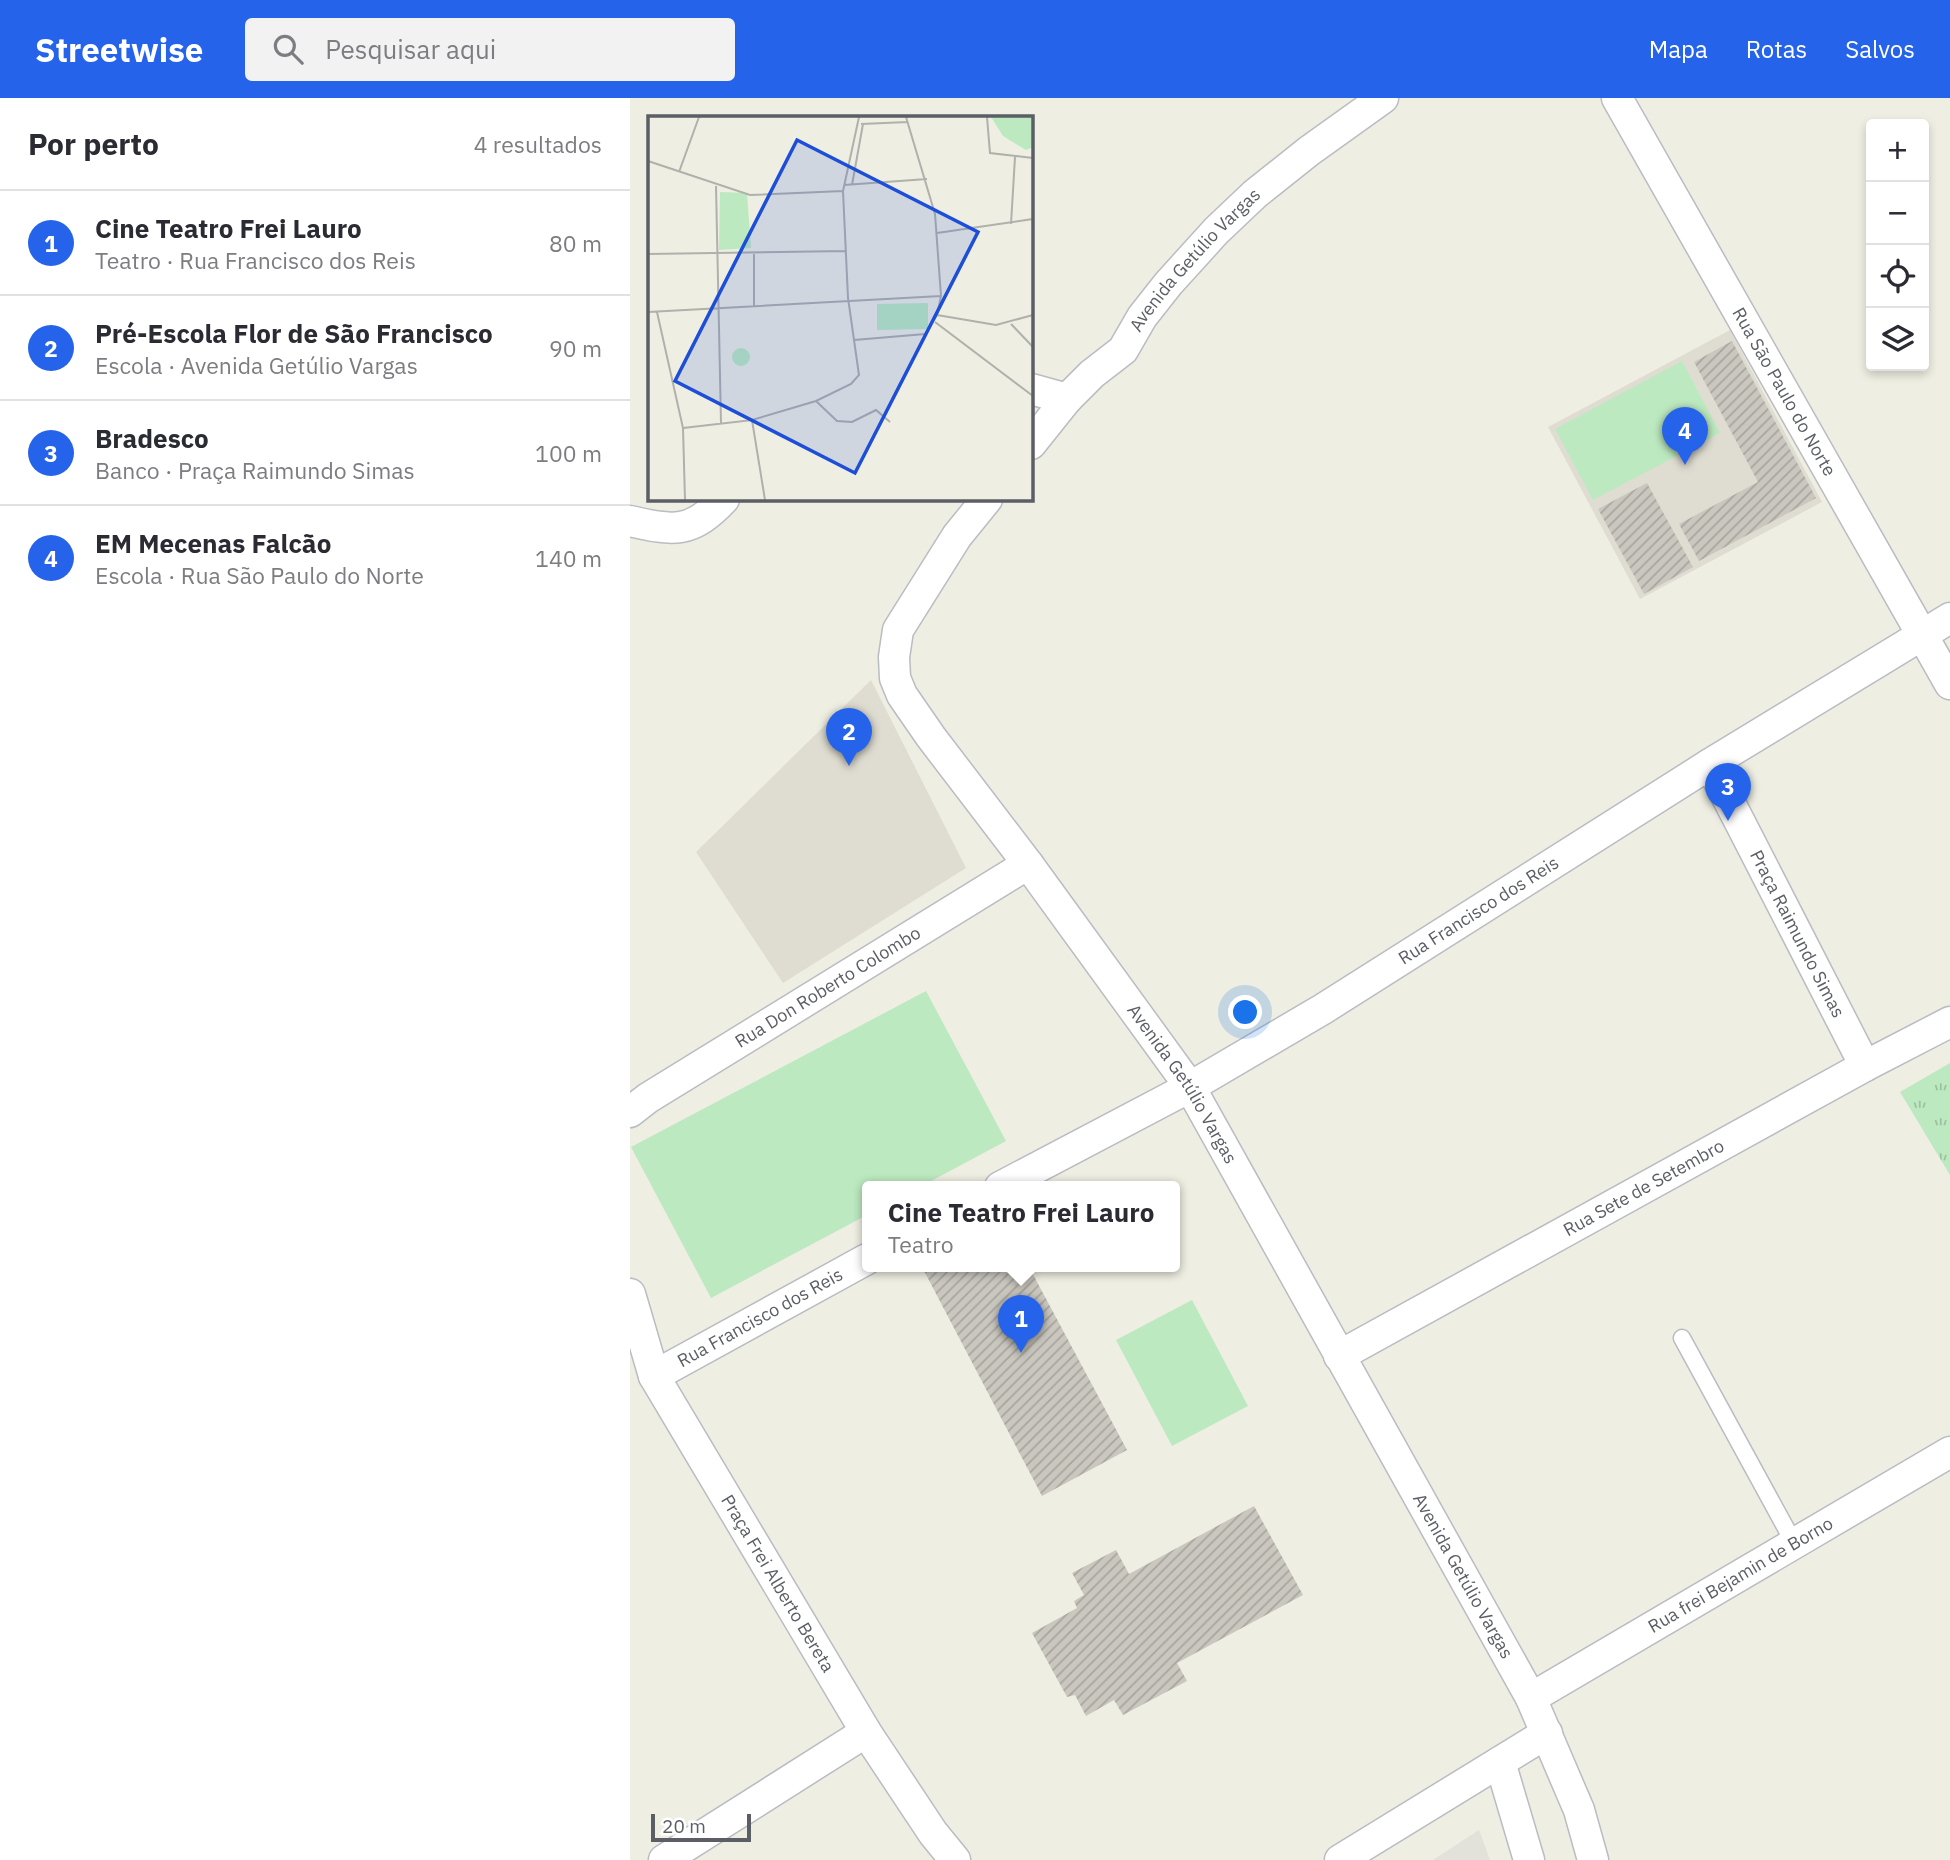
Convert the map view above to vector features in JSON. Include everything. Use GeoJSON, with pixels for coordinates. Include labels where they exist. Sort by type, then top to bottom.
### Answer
{"type":"FeatureCollection","features":[{"type":"Feature","properties":{"kind":"street","name":"Avenida Getúlio Vargas"},"geometry":{"type":"LineString","coordinates":[[1032,443],[1067,399],[1122,350],[1142,317],[1216,230],[1255,194],[1383,98]]}},
{"type":"Feature","properties":{"kind":"street","name":"Rua São Paulo do Norte"},"geometry":{"type":"LineString","coordinates":[[1617,98],[1950,684]]}},
{"type":"Feature","properties":{"kind":"street"},"geometry":{"type":"LineString","coordinates":[[1032,389],[1067,399]]}},
{"type":"Feature","properties":{"kind":"street"},"geometry":{"type":"LineString","coordinates":[[630,522],[667,529],[696,523],[723,500]]}},
{"type":"Feature","properties":{"kind":"street","name":"Avenida Getúlio Vargas"},"geometry":{"type":"LineString","coordinates":[[986,500],[957,536],[898,630],[894,657],[895,678],[902,695],[1189,1087],[1531,1698]]}},
{"type":"Feature","properties":{"kind":"street","name":"Rua Francisco dos Reis"},"geometry":{"type":"LineString","coordinates":[[1011,1181],[1189,1087],[1323,1009],[1710,764],[1950,618]]}},
{"type":"Feature","properties":{"kind":"street","name":"Praça Raimundo Simas"},"geometry":{"type":"LineString","coordinates":[[1710,764],[1865,1066]]}},
{"type":"Feature","properties":{"kind":"street","name":"Rua Don Roberto Colombo"},"geometry":{"type":"LineString","coordinates":[[630,1112],[648,1098],[1028,864]]}},
{"type":"Feature","properties":{"kind":"street","name":"Rua Sete de Setembro"},"geometry":{"type":"LineString","coordinates":[[1339,1356],[1865,1066],[1950,1022]]}},
{"type":"Feature","properties":{"kind":"street","name":"Rua Francisco dos Reis"},"geometry":{"type":"LineString","coordinates":[[654,1376],[862,1262]]}},
{"type":"Feature","properties":{"kind":"street","name":"Praça Frei Alberto Bereta"},"geometry":{"type":"LineString","coordinates":[[630,1294],[654,1376],[866,1732],[933,1833],[955,1860]]}},
{"type":"Feature","properties":{"kind":"street","name":"Rua frei Bejamin de Borno"},"geometry":{"type":"LineString","coordinates":[[1531,1698],[1950,1452]]}},
{"type":"Feature","properties":{"kind":"street"},"geometry":{"type":"LineString","coordinates":[[1531,1698],[1579,1810],[1593,1860]]}},
{"type":"Feature","properties":{"kind":"street"},"geometry":{"type":"LineString","coordinates":[[664,1860],[866,1732]]}},
{"type":"Feature","properties":{"kind":"street"},"geometry":{"type":"LineString","coordinates":[[1340,1860],[1547,1733]]}},
{"type":"Feature","properties":{"kind":"street"},"geometry":{"type":"LineString","coordinates":[[1500,1762],[1529,1860]]}},
{"type":"Feature","properties":{"kind":"lane"},"geometry":{"type":"LineString","coordinates":[[1682,1338],[1794,1544]]}},
{"type":"Feature","properties":{"kind":"shaded area"},"geometry":{"type":"Polygon","coordinates":[[[1730,330],[1822,502],[1640,599],[1548,427],[1730,330]]]}},
{"type":"Feature","properties":{"kind":"shaded area"},"geometry":{"type":"Polygon","coordinates":[[[871,680],[966,868],[783,983],[696,852],[871,680]]]}},
{"type":"Feature","properties":{"kind":"shaded area"},"geometry":{"type":"Polygon","coordinates":[[[1479,1830],[1490,1860],[1433,1860],[1479,1830]]]}},
{"type":"Feature","properties":{"kind":"green space"},"geometry":{"type":"Polygon","coordinates":[[[1682,361],[1720,433],[1593,500],[1555,429],[1682,361]]]}},
{"type":"Feature","properties":{"kind":"green space"},"geometry":{"type":"Polygon","coordinates":[[[926,991],[1006,1141],[931,1181],[862,1181],[862,1218],[711,1298],[631,1147],[926,991]]]}},
{"type":"Feature","properties":{"kind":"green space"},"geometry":{"type":"Polygon","coordinates":[[[1950,1063],[1950,1175],[1900,1092],[1950,1063]]]}},
{"type":"Feature","properties":{"kind":"green space"},"geometry":{"type":"Polygon","coordinates":[[[1192,1300],[1248,1406],[1172,1446],[1116,1340],[1192,1300]]]}},
{"type":"Feature","properties":{"kind":"building"},"geometry":{"type":"Polygon","coordinates":[[[1732,341],[1816,498],[1699,561],[1679,524],[1758,482],[1694,362],[1732,341]]]}},
{"type":"Feature","properties":{"kind":"building"},"geometry":{"type":"Polygon","coordinates":[[[1647,483],[1693,567],[1644,594],[1598,509],[1647,483]]]}},
{"type":"Feature","properties":{"kind":"building"},"geometry":{"type":"Polygon","coordinates":[[[925,1272],[1032,1272],[1127,1450],[1042,1496],[925,1272]]]}},
{"type":"Feature","properties":{"kind":"building"},"geometry":{"type":"Polygon","coordinates":[[[1254,1506],[1303,1595],[1177,1663],[1187,1681],[1123,1715],[1114,1700],[1086,1716],[1075,1695],[1067,1697],[1032,1633],[1077,1608],[1074,1601],[1084,1595],[1072,1573],[1116,1550],[1129,1574],[1254,1506]]]}},
{"type":"Feature","properties":{"kind":"place","name":"EM Mecenas Falcão"},"geometry":{"type":"Point","coordinates":[1685,465]}},
{"type":"Feature","properties":{"kind":"place","name":"Pré-Escola Flor de São Francisco"},"geometry":{"type":"Point","coordinates":[849,766]}},
{"type":"Feature","properties":{"kind":"place","name":"Bradesco"},"geometry":{"type":"Point","coordinates":[1728,821]}},
{"type":"Feature","properties":{"kind":"place","name":"Cine Teatro Frei Lauro"},"geometry":{"type":"Point","coordinates":[1021,1353]}}]}
